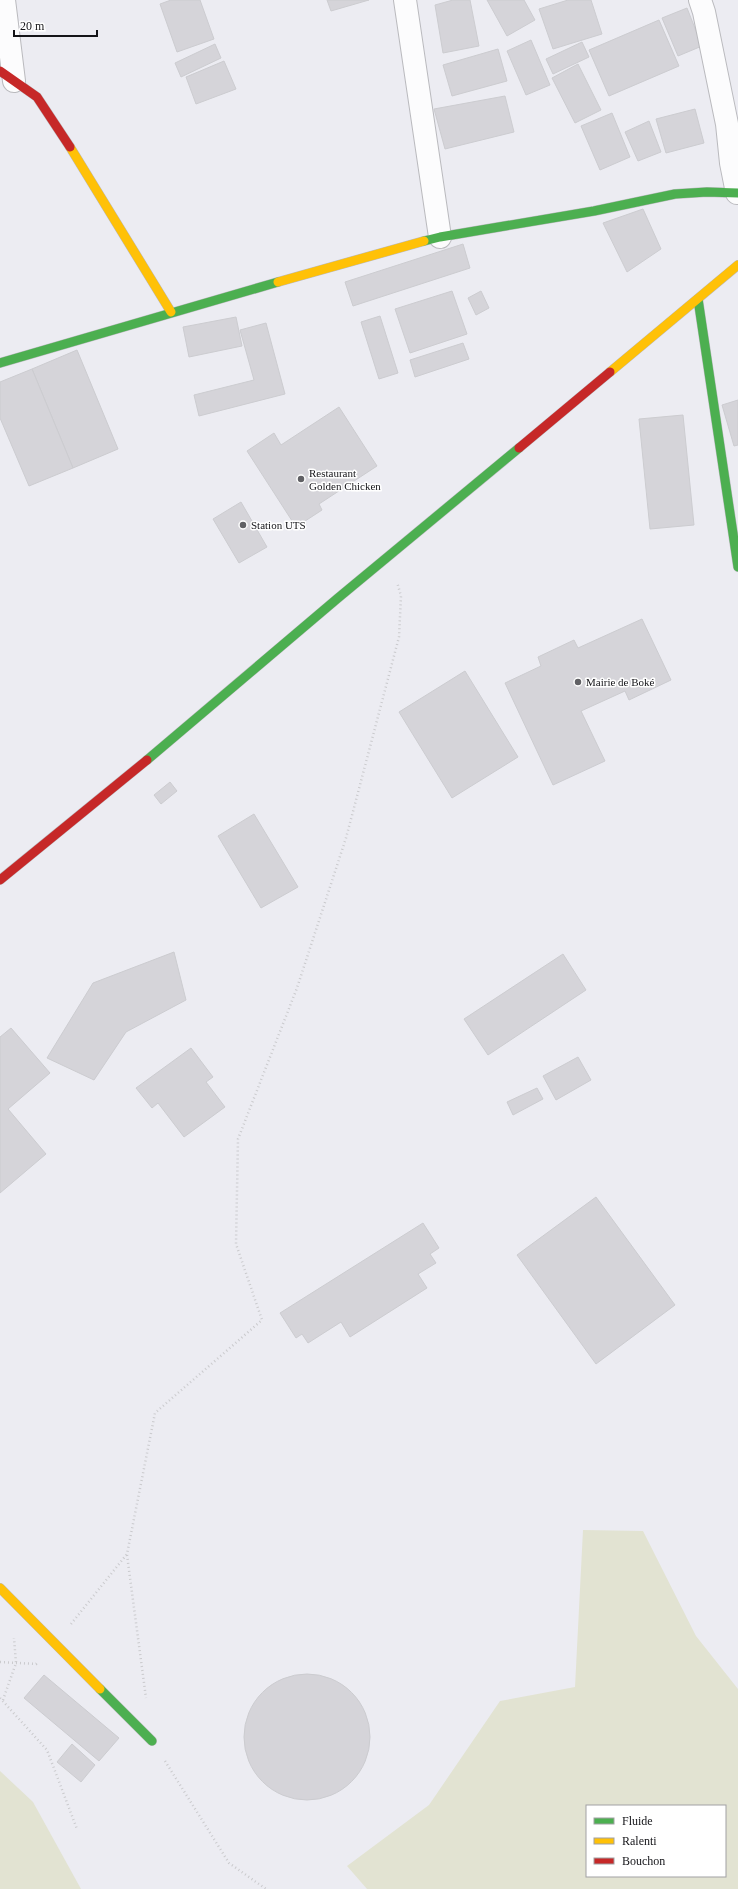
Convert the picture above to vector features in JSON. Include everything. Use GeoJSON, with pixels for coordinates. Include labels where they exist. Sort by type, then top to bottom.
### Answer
{"type":"FeatureCollection","features":[{"type":"Feature","properties":{"kind":"main road"},"geometry":{"type":"LineString","coordinates":[[7,76],[37,97],[80,162],[103,204],[171,312]]}},
{"type":"Feature","properties":{"kind":"main road"},"geometry":{"type":"LineString","coordinates":[[0,363],[171,312],[440,237],[675,194],[707,192],[737,193]]}},
{"type":"Feature","properties":{"kind":"main road"},"geometry":{"type":"LineString","coordinates":[[0,880],[184,730],[338,598],[738,265]]}},
{"type":"Feature","properties":{"kind":"main road"},"geometry":{"type":"LineString","coordinates":[[698,299],[738,567]]}},
{"type":"Feature","properties":{"kind":"main road"},"geometry":{"type":"LineString","coordinates":[[0,1588],[152,1740]]}},
{"type":"Feature","properties":{"kind":"street"},"geometry":{"type":"LineString","coordinates":[[4,0],[7,76]]}},
{"type":"Feature","properties":{"kind":"street"},"geometry":{"type":"LineString","coordinates":[[405,0],[440,237]]}},
{"type":"Feature","properties":{"kind":"street"},"geometry":{"type":"LineString","coordinates":[[700,0],[704,12],[727,124],[731,163],[737,193]]}},
{"type":"Feature","properties":{"kind":"path"},"geometry":{"type":"LineString","coordinates":[[147,1702],[127,1554],[155,1414],[262,1320],[236,1244],[238,1139],[297,988],[341,853],[399,637],[401,596],[389,557]]}},
{"type":"Feature","properties":{"kind":"path"},"geometry":{"type":"LineString","coordinates":[[0,1662],[36,1664],[55,1643],[127,1554]]}},
{"type":"Feature","properties":{"kind":"path"},"geometry":{"type":"LineString","coordinates":[[13,1635],[16,1663],[2,1699],[10,1711],[47,1750],[77,1829]]}},
{"type":"Feature","properties":{"kind":"path"},"geometry":{"type":"LineString","coordinates":[[152,1740],[229,1863],[266,1889]]}},
{"type":"Feature","properties":{"kind":"green space"},"geometry":{"type":"Polygon","coordinates":[[[583,1530],[643,1531],[696,1636],[738,1689],[738,1889],[367,1889],[347,1866],[429,1805],[500,1701],[575,1687],[583,1530]]]}},
{"type":"Feature","properties":{"kind":"green space"},"geometry":{"type":"Polygon","coordinates":[[[0,1771],[33,1802],[81,1889],[0,1889],[0,1771]]]}},
{"type":"Feature","properties":{"kind":"building"},"geometry":{"type":"Polygon","coordinates":[[[171,0],[200,0],[214,39],[177,52],[160,4],[171,0]]]}},
{"type":"Feature","properties":{"kind":"building"},"geometry":{"type":"Polygon","coordinates":[[[327,0],[369,0],[331,11],[327,0]]]}},
{"type":"Feature","properties":{"kind":"building"},"geometry":{"type":"Polygon","coordinates":[[[453,0],[470,0],[479,46],[443,53],[435,5],[453,0]]]}},
{"type":"Feature","properties":{"kind":"building"},"geometry":{"type":"Polygon","coordinates":[[[487,0],[524,0],[535,20],[507,36],[487,0]]]}},
{"type":"Feature","properties":{"kind":"building"},"geometry":{"type":"Polygon","coordinates":[[[568,0],[591,0],[602,34],[553,49],[539,9],[568,0]]]}},
{"type":"Feature","properties":{"kind":"building"},"geometry":{"type":"Polygon","coordinates":[[[687,8],[702,46],[678,56],[662,18],[687,8]]]}},
{"type":"Feature","properties":{"kind":"building"},"geometry":{"type":"Polygon","coordinates":[[[659,20],[679,66],[609,96],[589,50],[659,20]]]}},
{"type":"Feature","properties":{"kind":"building"},"geometry":{"type":"Polygon","coordinates":[[[531,40],[550,85],[526,95],[507,51],[531,40]]]}},
{"type":"Feature","properties":{"kind":"building"},"geometry":{"type":"Polygon","coordinates":[[[582,42],[589,57],[553,74],[546,59],[582,42]]]}},
{"type":"Feature","properties":{"kind":"building"},"geometry":{"type":"Polygon","coordinates":[[[215,44],[221,58],[181,77],[175,63],[215,44]]]}},
{"type":"Feature","properties":{"kind":"building"},"geometry":{"type":"Polygon","coordinates":[[[498,49],[507,81],[452,96],[443,65],[498,49]]]}},
{"type":"Feature","properties":{"kind":"building"},"geometry":{"type":"Polygon","coordinates":[[[224,61],[236,89],[196,104],[186,77],[224,61]]]}},
{"type":"Feature","properties":{"kind":"building"},"geometry":{"type":"Polygon","coordinates":[[[578,64],[601,110],[575,123],[552,78],[578,64]]]}},
{"type":"Feature","properties":{"kind":"building"},"geometry":{"type":"Polygon","coordinates":[[[505,96],[514,132],[445,149],[434,109],[505,96]]]}},
{"type":"Feature","properties":{"kind":"building"},"geometry":{"type":"Polygon","coordinates":[[[695,109],[704,143],[666,153],[656,119],[695,109]]]}},
{"type":"Feature","properties":{"kind":"building"},"geometry":{"type":"Polygon","coordinates":[[[612,113],[630,157],[600,170],[581,126],[612,113]]]}},
{"type":"Feature","properties":{"kind":"building"},"geometry":{"type":"Polygon","coordinates":[[[649,121],[661,152],[638,161],[625,132],[649,121]]]}},
{"type":"Feature","properties":{"kind":"building"},"geometry":{"type":"Polygon","coordinates":[[[643,209],[661,249],[627,272],[603,223],[643,209]]]}},
{"type":"Feature","properties":{"kind":"building"},"geometry":{"type":"Polygon","coordinates":[[[463,244],[470,268],[353,306],[345,282],[463,244]]]}},
{"type":"Feature","properties":{"kind":"building"},"geometry":{"type":"Polygon","coordinates":[[[452,291],[467,334],[410,353],[395,309],[452,291]]]}},
{"type":"Feature","properties":{"kind":"building"},"geometry":{"type":"Polygon","coordinates":[[[481,291],[489,308],[476,315],[468,298],[481,291]]]}},
{"type":"Feature","properties":{"kind":"building"},"geometry":{"type":"Polygon","coordinates":[[[380,316],[398,373],[379,379],[361,322],[380,316]]]}},
{"type":"Feature","properties":{"kind":"building"},"geometry":{"type":"Polygon","coordinates":[[[236,317],[242,346],[189,357],[183,327],[236,317]]]}},
{"type":"Feature","properties":{"kind":"building"},"geometry":{"type":"Polygon","coordinates":[[[266,323],[285,394],[199,416],[194,395],[254,380],[240,330],[266,323]]]}},
{"type":"Feature","properties":{"kind":"building"},"geometry":{"type":"Polygon","coordinates":[[[463,343],[469,359],[415,377],[410,360],[463,343]]]}},
{"type":"Feature","properties":{"kind":"building"},"geometry":{"type":"Polygon","coordinates":[[[77,350],[118,449],[73,468],[32,369],[77,350]]]}},
{"type":"Feature","properties":{"kind":"building"},"geometry":{"type":"Polygon","coordinates":[[[32,369],[73,468],[29,486],[0,418],[0,382],[32,369]]]}},
{"type":"Feature","properties":{"kind":"building"},"geometry":{"type":"Polygon","coordinates":[[[738,400],[738,445],[734,446],[722,405],[738,400]]]}},
{"type":"Feature","properties":{"kind":"building"},"geometry":{"type":"Polygon","coordinates":[[[339,407],[377,466],[319,504],[322,510],[296,527],[247,451],[274,433],[281,445],[339,407]]]}},
{"type":"Feature","properties":{"kind":"building"},"geometry":{"type":"Polygon","coordinates":[[[683,415],[694,525],[650,529],[639,419],[683,415]]]}},
{"type":"Feature","properties":{"kind":"building"},"geometry":{"type":"Polygon","coordinates":[[[241,502],[267,547],[239,563],[213,519],[241,502]]]}},
{"type":"Feature","properties":{"kind":"building"},"geometry":{"type":"Polygon","coordinates":[[[642,619],[671,680],[629,700],[625,691],[581,711],[605,761],[553,785],[505,683],[541,666],[538,657],[574,640],[578,648],[642,619]]]}},
{"type":"Feature","properties":{"kind":"building"},"geometry":{"type":"Polygon","coordinates":[[[465,671],[518,757],[452,798],[399,712],[465,671]]]}},
{"type":"Feature","properties":{"kind":"building"},"geometry":{"type":"Polygon","coordinates":[[[170,782],[177,791],[161,804],[154,795],[170,782]]]}},
{"type":"Feature","properties":{"kind":"building"},"geometry":{"type":"Polygon","coordinates":[[[254,814],[298,887],[261,908],[218,836],[254,814]]]}},
{"type":"Feature","properties":{"kind":"building"},"geometry":{"type":"Polygon","coordinates":[[[174,952],[186,1000],[126,1032],[94,1080],[47,1058],[93,983],[174,952]]]}},
{"type":"Feature","properties":{"kind":"building"},"geometry":{"type":"Polygon","coordinates":[[[563,954],[586,990],[488,1055],[464,1019],[563,954]]]}},
{"type":"Feature","properties":{"kind":"building"},"geometry":{"type":"Polygon","coordinates":[[[11,1028],[50,1073],[8,1109],[46,1154],[0,1193],[0,1037],[11,1028]]]}},
{"type":"Feature","properties":{"kind":"building"},"geometry":{"type":"Polygon","coordinates":[[[191,1048],[213,1077],[206,1082],[225,1107],[184,1137],[158,1103],[152,1108],[136,1088],[191,1048]]]}},
{"type":"Feature","properties":{"kind":"building"},"geometry":{"type":"Polygon","coordinates":[[[578,1057],[591,1080],[556,1100],[543,1076],[578,1057]]]}},
{"type":"Feature","properties":{"kind":"building"},"geometry":{"type":"Polygon","coordinates":[[[537,1088],[543,1099],[513,1115],[507,1102],[537,1088]]]}},
{"type":"Feature","properties":{"kind":"building"},"geometry":{"type":"Polygon","coordinates":[[[596,1197],[675,1305],[596,1364],[517,1255],[596,1197]]]}},
{"type":"Feature","properties":{"kind":"building"},"geometry":{"type":"Polygon","coordinates":[[[423,1223],[439,1248],[430,1254],[436,1263],[418,1274],[427,1288],[350,1337],[341,1322],[308,1343],[302,1334],[296,1338],[280,1313],[423,1223]]]}},
{"type":"Feature","properties":{"kind":"building"},"geometry":{"type":"Polygon","coordinates":[[[313,1674],[337,1681],[352,1692],[363,1707],[369,1725],[369,1749],[363,1767],[352,1782],[337,1793],[319,1799],[301,1800],[277,1793],[262,1782],[251,1767],[245,1749],[244,1731],[251,1707],[262,1692],[277,1681],[295,1675],[313,1674]]]}},
{"type":"Feature","properties":{"kind":"building"},"geometry":{"type":"Polygon","coordinates":[[[44,1675],[119,1738],[99,1761],[24,1698],[44,1675]]]}},
{"type":"Feature","properties":{"kind":"building"},"geometry":{"type":"Polygon","coordinates":[[[72,1744],[95,1765],[81,1782],[57,1762],[72,1744]]]}},
{"type":"Feature","properties":{"kind":"traffic: fast"},"geometry":{"type":"LineString","coordinates":[[424,241],[594,211],[675,194],[707,192],[738,193]]}},
{"type":"Feature","properties":{"kind":"traffic: fast"},"geometry":{"type":"LineString","coordinates":[[0,363],[278,282]]}},
{"type":"Feature","properties":{"kind":"traffic: fast"},"geometry":{"type":"LineString","coordinates":[[698,299],[738,567]]}},
{"type":"Feature","properties":{"kind":"traffic: fast"},"geometry":{"type":"LineString","coordinates":[[147,760],[338,598],[519,448]]}},
{"type":"Feature","properties":{"kind":"traffic: fast"},"geometry":{"type":"LineString","coordinates":[[100,1689],[152,1741]]}},
{"type":"Feature","properties":{"kind":"traffic: slow"},"geometry":{"type":"LineString","coordinates":[[70,147],[171,312]]}},
{"type":"Feature","properties":{"kind":"traffic: slow"},"geometry":{"type":"LineString","coordinates":[[278,282],[424,241]]}},
{"type":"Feature","properties":{"kind":"traffic: slow"},"geometry":{"type":"LineString","coordinates":[[610,372],[738,265]]}},
{"type":"Feature","properties":{"kind":"traffic: slow"},"geometry":{"type":"LineString","coordinates":[[0,1588],[100,1689]]}},
{"type":"Feature","properties":{"kind":"traffic: jam"},"geometry":{"type":"LineString","coordinates":[[0,71],[37,97],[70,147]]}},
{"type":"Feature","properties":{"kind":"traffic: jam"},"geometry":{"type":"LineString","coordinates":[[519,448],[610,372]]}},
{"type":"Feature","properties":{"kind":"traffic: jam"},"geometry":{"type":"LineString","coordinates":[[0,880],[147,760]]}},
{"type":"Feature","properties":{"kind":"place","name":"Restaurant Golden Chicken"},"geometry":{"type":"Point","coordinates":[301,479]}},
{"type":"Feature","properties":{"kind":"place","name":"Station UTS"},"geometry":{"type":"Point","coordinates":[243,525]}},
{"type":"Feature","properties":{"kind":"place","name":"Mairie de Boké"},"geometry":{"type":"Point","coordinates":[578,682]}}]}
